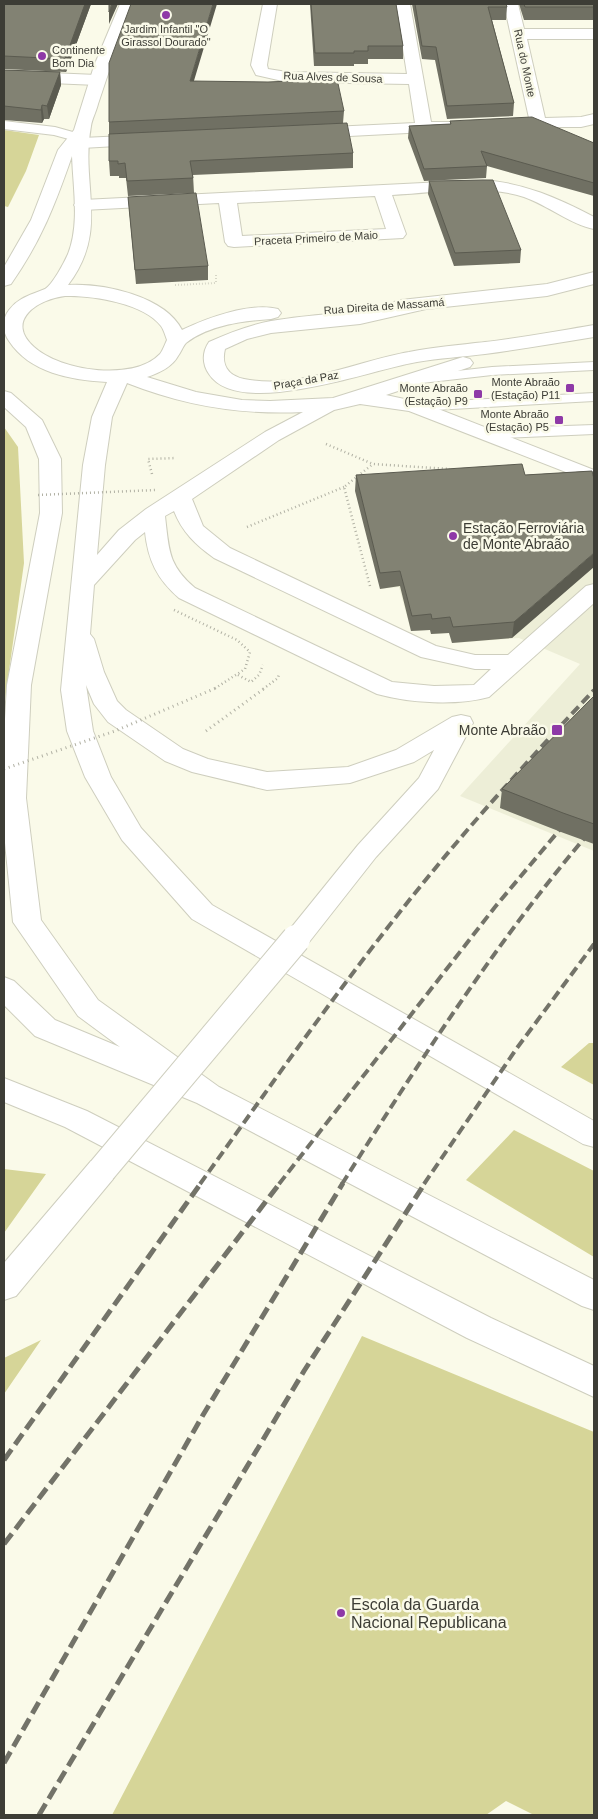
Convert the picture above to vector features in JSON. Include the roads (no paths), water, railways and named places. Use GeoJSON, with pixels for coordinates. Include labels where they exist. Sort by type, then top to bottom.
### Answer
{"type":"FeatureCollection","features":[{"type":"Feature","properties":{"kind":"street"},"geometry":{"type":"LineString","coordinates":[[53,292],[66,279],[83,237],[80,137],[96,80],[127,4]]}},
{"type":"Feature","properties":{"kind":"street","name":"Rua Alves de Sousa"},"geometry":{"type":"LineString","coordinates":[[270,4],[259,65],[262,72],[287,77],[415,79]]}},
{"type":"Feature","properties":{"kind":"street"},"geometry":{"type":"LineString","coordinates":[[403,4],[424,127]]}},
{"type":"Feature","properties":{"kind":"street","name":"Rua do Monte"},"geometry":{"type":"LineString","coordinates":[[511,4],[538,122]]}},
{"type":"Feature","properties":{"kind":"street"},"geometry":{"type":"LineString","coordinates":[[519,34],[594,34]]}},
{"type":"Feature","properties":{"kind":"street"},"geometry":{"type":"LineString","coordinates":[[4,76],[96,80]]}},
{"type":"Feature","properties":{"kind":"street"},"geometry":{"type":"LineString","coordinates":[[490,124],[538,122],[590,123]]}},
{"type":"Feature","properties":{"kind":"street"},"geometry":{"type":"LineString","coordinates":[[295,133],[461,126]]}},
{"type":"Feature","properties":{"kind":"street"},"geometry":{"type":"LineString","coordinates":[[4,280],[20,258],[40,220],[66,150],[80,137],[167,139]]}},
{"type":"Feature","properties":{"kind":"street"},"geometry":{"type":"LineString","coordinates":[[83,205],[483,185],[508,186],[535,194],[594,224]]}},
{"type":"Feature","properties":{"kind":"street","name":"Praceta Primeiro de Maio"},"geometry":{"type":"LineString","coordinates":[[227,198],[234,242],[397,234],[382,190]]}},
{"type":"Feature","properties":{"kind":"street","name":"Rua Direita de Massamá"},"geometry":{"type":"LineString","coordinates":[[177,340],[200,327],[239,315],[419,306],[547,290],[594,278]]}},
{"type":"Feature","properties":{"kind":"street"},"geometry":{"type":"LineString","coordinates":[[4,308],[29,302],[53,292],[84,290],[112,294],[152,310],[168,321],[177,340],[174,350],[167,360],[152,370],[124,376],[68,371],[43,362],[28,353],[4,348]]}},
{"type":"Feature","properties":{"kind":"street"},"geometry":{"type":"LineString","coordinates":[[28,353],[11,328],[12,320],[17,311],[29,302]]}},
{"type":"Feature","properties":{"kind":"street","name":"Praça da Paz"},"geometry":{"type":"LineString","coordinates":[[419,306],[360,318],[271,328],[240,335],[216,346],[212,359],[215,370],[224,379],[243,385],[266,387],[289,385],[408,358],[520,344]]}},
{"type":"Feature","properties":{"kind":"street"},"geometry":{"type":"LineString","coordinates":[[520,344],[594,331]]}},
{"type":"Feature","properties":{"kind":"street","name":"Praça da Paz"},"geometry":{"type":"LineString","coordinates":[[124,376],[155,387],[223,404],[270,407],[333,404],[357,398],[520,344]]}},
{"type":"Feature","properties":{"kind":"street"},"geometry":{"type":"LineString","coordinates":[[124,376],[102,417],[97,446],[73,690],[80,731],[98,777],[131,834],[202,912],[594,1135]]}},
{"type":"Feature","properties":{"kind":"street"},"geometry":{"type":"LineString","coordinates":[[4,397],[35,424],[50,459],[52,513],[19,685],[13,798],[27,922],[88,1008],[208,1095]]}},
{"type":"Feature","properties":{"kind":"street","name":"Praça da Paz"},"geometry":{"type":"LineString","coordinates":[[357,398],[402,403],[416,407],[594,477]]}},
{"type":"Feature","properties":{"kind":"street","name":"Praça da Paz"},"geometry":{"type":"LineString","coordinates":[[84,583],[127,535],[154,514],[272,436],[333,404]]}},
{"type":"Feature","properties":{"kind":"street"},"geometry":{"type":"LineString","coordinates":[[180,496],[186,517],[193,530],[207,544],[222,553],[429,652],[475,662],[516,662]]}},
{"type":"Feature","properties":{"kind":"street"},"geometry":{"type":"LineString","coordinates":[[154,514],[160,562],[171,579],[187,593],[386,689],[434,694],[480,692]]}},
{"type":"Feature","properties":{"kind":"street"},"geometry":{"type":"LineString","coordinates":[[4,1286],[296,939],[367,851],[430,783],[459,725],[480,692],[594,591]]}},
{"type":"Feature","properties":{"kind":"street"},"geometry":{"type":"LineString","coordinates":[[79,628],[92,672],[106,704],[117,716],[174,755],[201,766],[267,781],[350,775],[405,756],[459,725]]}},
{"type":"Feature","properties":{"kind":"street"},"geometry":{"type":"LineString","coordinates":[[4,988],[45,1028],[208,1095],[594,1296]]}},
{"type":"Feature","properties":{"kind":"street"},"geometry":{"type":"LineString","coordinates":[[4,1089],[76,1120],[479,1328],[594,1382]]}},
{"type":"Feature","properties":{"kind":"lane"},"geometry":{"type":"LineString","coordinates":[[4,125],[55,131],[80,137]]}},
{"type":"Feature","properties":{"kind":"lane","name":"Praça da Paz"},"geometry":{"type":"LineString","coordinates":[[413,380],[492,371],[594,366]]}},
{"type":"Feature","properties":{"kind":"lane","name":"Praça da Paz"},"geometry":{"type":"LineString","coordinates":[[416,407],[594,397]]}},
{"type":"Feature","properties":{"kind":"lane","name":"Praça da Paz"},"geometry":{"type":"LineString","coordinates":[[483,434],[594,429]]}},
{"type":"Feature","properties":{"kind":"railway"},"geometry":{"type":"LineString","coordinates":[[200,1184],[311,1029],[398,914],[489,805],[594,690]]}},
{"type":"Feature","properties":{"kind":"railway"},"geometry":{"type":"LineString","coordinates":[[279,1184],[495,907],[567,821]]}},
{"type":"Feature","properties":{"kind":"railway"},"geometry":{"type":"LineString","coordinates":[[342,1184],[431,1046],[493,956],[559,869],[594,827]]}},
{"type":"Feature","properties":{"kind":"railway"},"geometry":{"type":"LineString","coordinates":[[424,1184],[517,1048],[594,944]]}},
{"type":"Feature","properties":{"kind":"railway"},"geometry":{"type":"LineString","coordinates":[[4,1460],[201,1183]]}},
{"type":"Feature","properties":{"kind":"railway"},"geometry":{"type":"LineString","coordinates":[[4,1544],[280,1183]]}},
{"type":"Feature","properties":{"kind":"railway"},"geometry":{"type":"LineString","coordinates":[[4,1763],[203,1415],[343,1183]]}},
{"type":"Feature","properties":{"kind":"railway"},"geometry":{"type":"LineString","coordinates":[[39,1815],[304,1371],[425,1183]]}},
{"type":"Feature","properties":{"kind":"place","name":"Jardim Infantil \"O Girassol Dourado\""},"geometry":{"type":"Point","coordinates":[166,15]}},
{"type":"Feature","properties":{"kind":"place","name":"Continente Bom Dia"},"geometry":{"type":"Point","coordinates":[42,56]}},
{"type":"Feature","properties":{"kind":"place","name":"Monte Abraão (Estação) P11"},"geometry":{"type":"Point","coordinates":[570,388]}},
{"type":"Feature","properties":{"kind":"place","name":"Monte Abraão (Estação) P9"},"geometry":{"type":"Point","coordinates":[478,394]}},
{"type":"Feature","properties":{"kind":"place","name":"Monte Abraão (Estação) P5"},"geometry":{"type":"Point","coordinates":[559,420]}},
{"type":"Feature","properties":{"kind":"place","name":"Estação Ferroviária de Monte Abraão"},"geometry":{"type":"Point","coordinates":[453,536]}},
{"type":"Feature","properties":{"kind":"place","name":"Monte Abraão"},"geometry":{"type":"Point","coordinates":[557,730]}},
{"type":"Feature","properties":{"kind":"place","name":"Escola da Guarda Nacional Republicana"},"geometry":{"type":"Point","coordinates":[341,1613]}}]}
